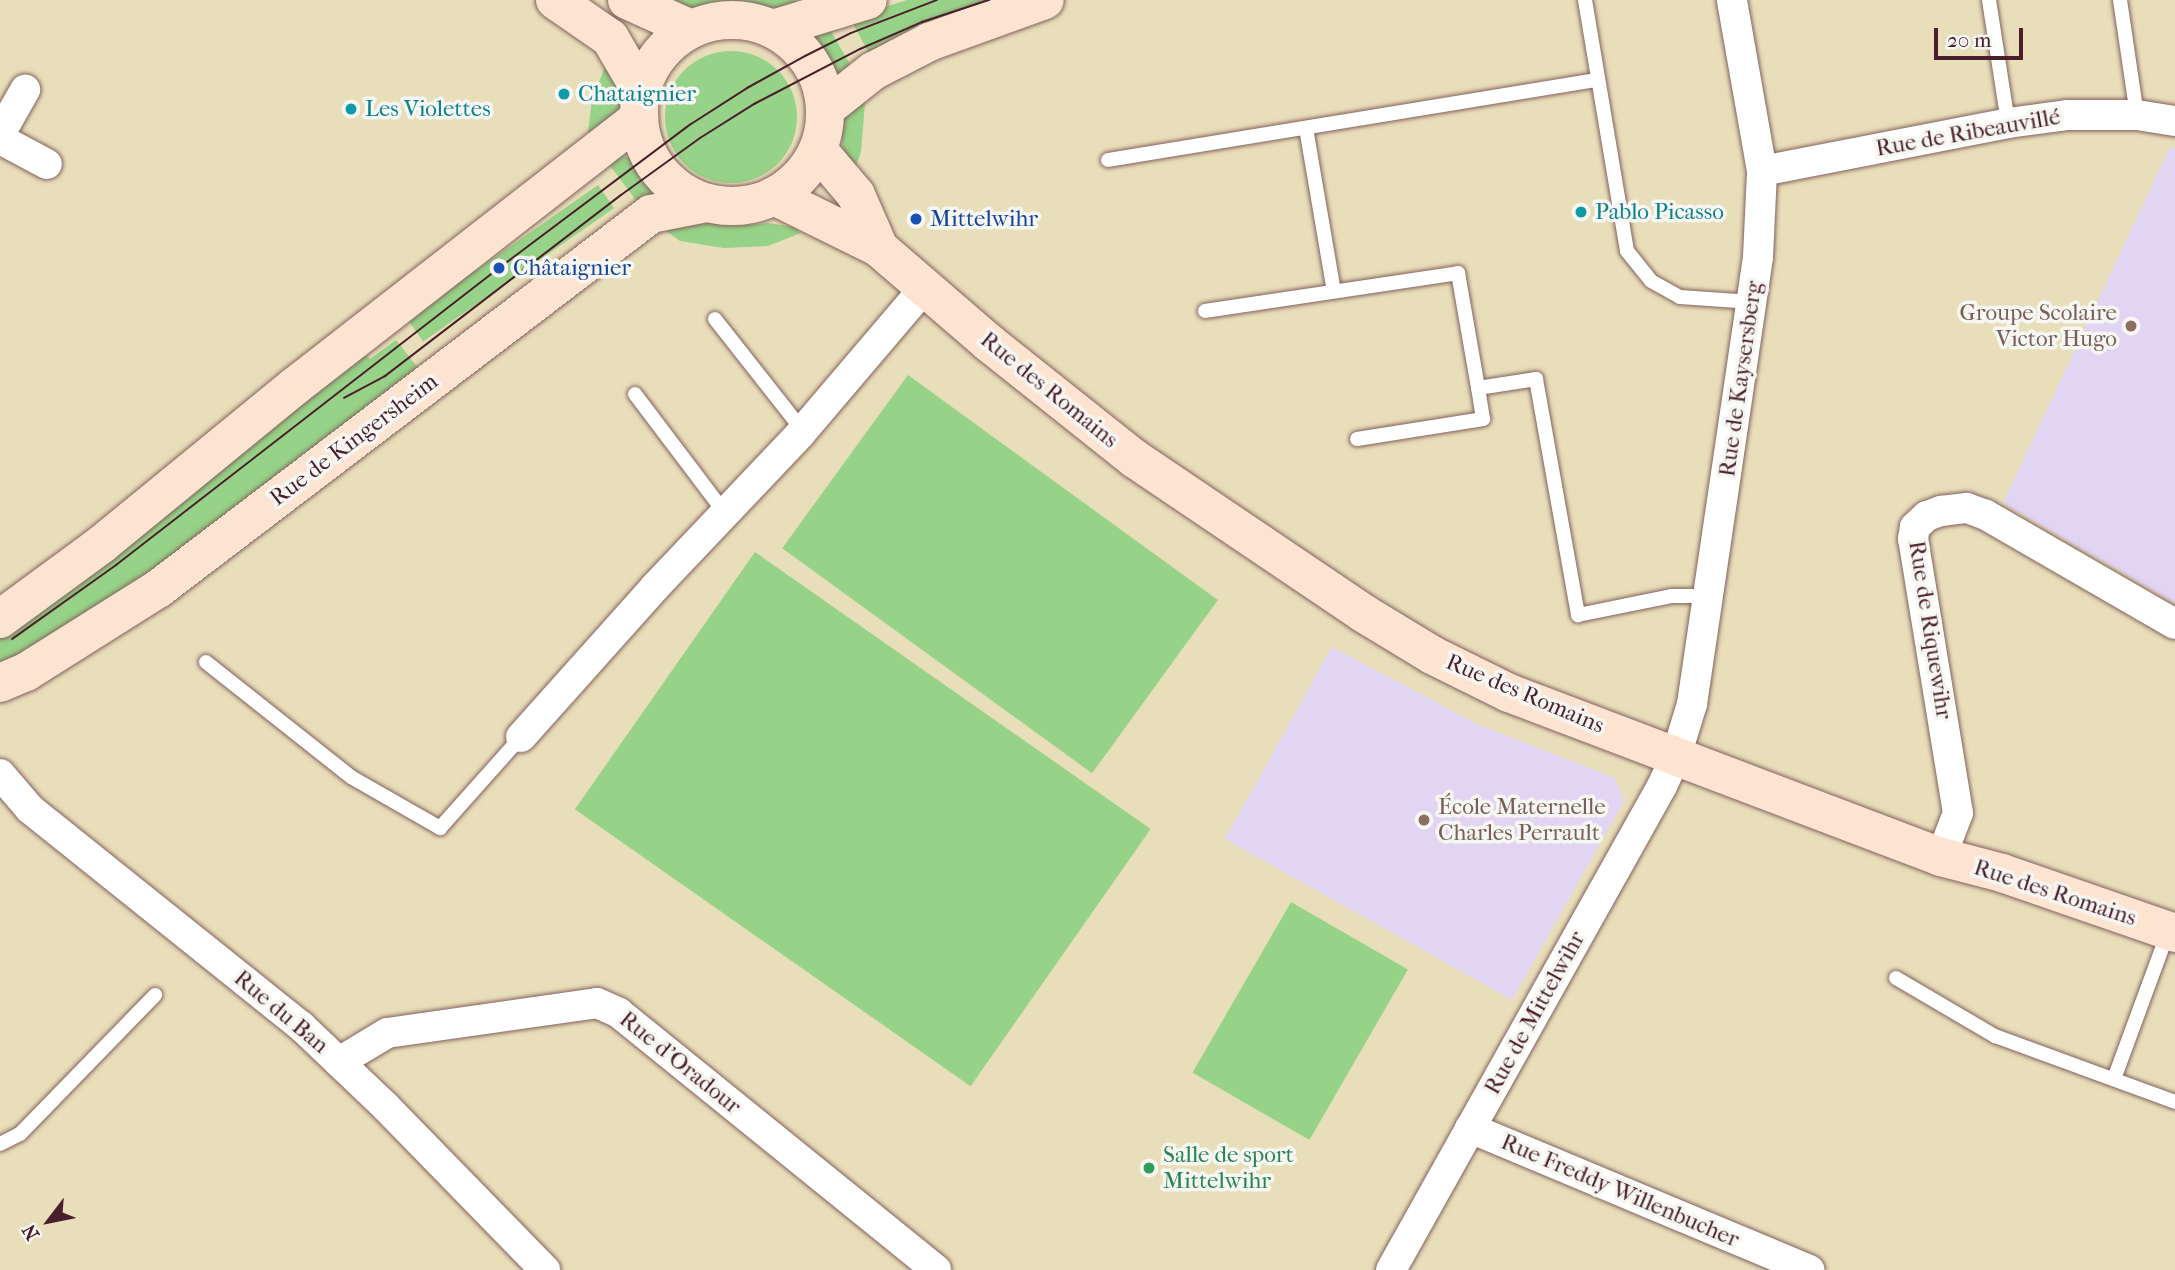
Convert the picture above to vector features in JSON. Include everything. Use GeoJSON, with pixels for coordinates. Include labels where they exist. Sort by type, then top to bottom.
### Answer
{"type":"FeatureCollection","features":[{"type":"Feature","properties":{"kind":"main road"},"geometry":{"type":"LineString","coordinates":[[0,619],[102,544],[640,104],[652,65],[668,44],[691,29],[718,21],[746,20],[773,29],[791,40],[805,56],[821,87],[825,109],[818,150],[799,177],[774,196],[752,204],[729,206],[707,203],[686,194],[668,181],[648,154],[640,104],[610,38],[555,0]]}},
{"type":"Feature","properties":{"kind":"main road"},"geometry":{"type":"LineString","coordinates":[[627,0],[691,29]]}},
{"type":"Feature","properties":{"kind":"main road"},"geometry":{"type":"LineString","coordinates":[[773,29],[868,0]]}},
{"type":"Feature","properties":{"kind":"main road"},"geometry":{"type":"LineString","coordinates":[[825,109],[873,71],[929,42],[1045,0]]}},
{"type":"Feature","properties":{"kind":"main road","name":"Rue des Romains"},"geometry":{"type":"LineString","coordinates":[[818,150],[856,195],[879,248]]}},
{"type":"Feature","properties":{"kind":"main road","name":"Rue des Romains"},"geometry":{"type":"LineString","coordinates":[[774,196],[879,248],[1135,458],[1363,613],[1432,655],[1508,693],[1941,857],[2002,873],[2172,932]]}},
{"type":"Feature","properties":{"kind":"main road","name":"Rue de Kingersheim"},"geometry":{"type":"LineString","coordinates":[[0,683],[26,672],[158,589],[651,214],[707,203]]}},
{"type":"Feature","properties":{"kind":"street","name":"Rue de Kaysersberg"},"geometry":{"type":"LineString","coordinates":[[1676,756],[1692,704],[1710,596],[1758,257],[1762,171],[1732,0]]}},
{"type":"Feature","properties":{"kind":"street"},"geometry":{"type":"LineString","coordinates":[[0,134],[25,90]]}},
{"type":"Feature","properties":{"kind":"street","name":"Rue de Ribeauvillé"},"geometry":{"type":"LineString","coordinates":[[1762,171],[2008,123],[2068,115],[2137,115],[2175,121]]}},
{"type":"Feature","properties":{"kind":"street"},"geometry":{"type":"LineString","coordinates":[[0,139],[47,164]]}},
{"type":"Feature","properties":{"kind":"street"},"geometry":{"type":"LineString","coordinates":[[521,737],[803,430],[925,287]]}},
{"type":"Feature","properties":{"kind":"street","name":"Rue de Riquewihr"},"geometry":{"type":"LineString","coordinates":[[1941,857],[1958,813],[1913,538],[1915,527],[1927,516],[1941,511],[1966,508],[1986,515],[2175,624]]}},
{"type":"Feature","properties":{"kind":"street","name":"Rue de Mittelwihr"},"geometry":{"type":"LineString","coordinates":[[1391,1270],[1662,786],[1676,756]]}},
{"type":"Feature","properties":{"kind":"street","name":"Rue du Ban"},"geometry":{"type":"LineString","coordinates":[[0,774],[30,809],[301,1026],[545,1270]]}},
{"type":"Feature","properties":{"kind":"street","name":"Rue d'Oradour"},"geometry":{"type":"LineString","coordinates":[[339,1062],[387,1033],[597,1003],[619,1013],[936,1270]]}},
{"type":"Feature","properties":{"kind":"street","name":"Rue Freddy Willenbucher"},"geometry":{"type":"LineString","coordinates":[[1470,1128],[1809,1270]]}},
{"type":"Feature","properties":{"kind":"lane"},"geometry":{"type":"LineString","coordinates":[[1585,0],[1627,251],[1651,281],[1679,298],[1752,302]]}},
{"type":"Feature","properties":{"kind":"lane"},"geometry":{"type":"LineString","coordinates":[[1989,0],[2008,123]]}},
{"type":"Feature","properties":{"kind":"lane"},"geometry":{"type":"LineString","coordinates":[[2120,0],[2137,115]]}},
{"type":"Feature","properties":{"kind":"lane"},"geometry":{"type":"LineString","coordinates":[[1108,160],[1597,80]]}},
{"type":"Feature","properties":{"kind":"lane"},"geometry":{"type":"LineString","coordinates":[[1306,128],[1334,291]]}},
{"type":"Feature","properties":{"kind":"lane"},"geometry":{"type":"LineString","coordinates":[[1205,311],[1458,273],[1483,419],[1357,439]]}},
{"type":"Feature","properties":{"kind":"lane"},"geometry":{"type":"LineString","coordinates":[[715,318],[803,430]]}},
{"type":"Feature","properties":{"kind":"lane"},"geometry":{"type":"LineString","coordinates":[[1478,388],[1536,379],[1578,615],[1671,596],[1710,596]]}},
{"type":"Feature","properties":{"kind":"lane"},"geometry":{"type":"LineString","coordinates":[[635,394],[725,513]]}},
{"type":"Feature","properties":{"kind":"lane"},"geometry":{"type":"LineString","coordinates":[[206,662],[351,777],[440,828],[521,737]]}},
{"type":"Feature","properties":{"kind":"lane","name":"Rue des Romains"},"geometry":{"type":"LineString","coordinates":[[2115,1079],[2172,932]]}},
{"type":"Feature","properties":{"kind":"lane"},"geometry":{"type":"LineString","coordinates":[[1896,978],[1995,1036],[2175,1102]]}},
{"type":"Feature","properties":{"kind":"lane"},"geometry":{"type":"LineString","coordinates":[[0,1144],[20,1134],[155,995]]}},
{"type":"Feature","properties":{"kind":"shaded area","name":"Groupe Scolaire Victor Hugo"},"geometry":{"type":"Polygon","coordinates":[[[2170,147],[2175,148],[2175,603],[2003,503],[2170,147]]]}},
{"type":"Feature","properties":{"kind":"shaded area","name":"École Maternelle Charles Perrault"},"geometry":{"type":"Polygon","coordinates":[[[1332,647],[1477,724],[1615,778],[1624,801],[1512,1000],[1225,839],[1332,647]]]}},
{"type":"Feature","properties":{"kind":"green space"},"geometry":{"type":"Polygon","coordinates":[[[668,0],[794,0],[805,5],[785,18],[757,9],[701,8],[682,6],[668,0]]]}},
{"type":"Feature","properties":{"kind":"green space"},"geometry":{"type":"Polygon","coordinates":[[[907,0],[1017,0],[873,61],[850,18],[907,0]]]}},
{"type":"Feature","properties":{"kind":"green space"},"geometry":{"type":"Polygon","coordinates":[[[829,28],[854,71],[840,79],[834,77],[813,43],[814,35],[829,28]]]}},
{"type":"Feature","properties":{"kind":"green space"},"geometry":{"type":"Polygon","coordinates":[[[731,51],[756,56],[778,70],[792,92],[797,117],[792,142],[778,164],[756,178],[731,183],[706,178],[684,164],[670,142],[665,117],[670,92],[684,70],[706,56],[731,51]]]}},
{"type":"Feature","properties":{"kind":"green space"},"geometry":{"type":"Polygon","coordinates":[[[606,64],[625,93],[621,109],[593,136],[588,132],[592,100],[606,64]]]}},
{"type":"Feature","properties":{"kind":"green space"},"geometry":{"type":"Polygon","coordinates":[[[866,90],[861,152],[853,174],[844,159],[840,124],[849,107],[866,90]]]}},
{"type":"Feature","properties":{"kind":"green space"},"geometry":{"type":"Polygon","coordinates":[[[619,155],[631,159],[652,193],[651,199],[641,207],[608,163],[619,155]]]}},
{"type":"Feature","properties":{"kind":"green space"},"geometry":{"type":"Polygon","coordinates":[[[598,185],[614,208],[423,342],[407,319],[598,185]]]}},
{"type":"Feature","properties":{"kind":"green space"},"geometry":{"type":"Polygon","coordinates":[[[698,221],[731,226],[769,223],[793,227],[801,233],[768,246],[724,248],[680,241],[662,228],[698,221]]]}},
{"type":"Feature","properties":{"kind":"green space"},"geometry":{"type":"Polygon","coordinates":[[[396,340],[422,373],[153,578],[0,670],[0,637],[363,352],[370,359],[396,340]]]}},
{"type":"Feature","properties":{"kind":"green space"},"geometry":{"type":"Polygon","coordinates":[[[908,375],[1218,600],[1092,773],[782,548],[908,375]]]}},
{"type":"Feature","properties":{"kind":"green space"},"geometry":{"type":"Polygon","coordinates":[[[755,552],[1151,829],[971,1086],[575,809],[755,552]]]}},
{"type":"Feature","properties":{"kind":"green space"},"geometry":{"type":"Polygon","coordinates":[[[1291,902],[1408,970],[1309,1140],[1192,1073],[1291,902]]]}},
{"type":"Feature","properties":{"kind":"tram line"},"geometry":{"type":"LineString","coordinates":[[12,639],[116,565],[499,268],[691,124],[747,88],[805,56],[851,33],[937,0]]}},
{"type":"Feature","properties":{"kind":"tram line"},"geometry":{"type":"LineString","coordinates":[[344,398],[385,376],[621,195],[700,138],[754,104],[860,49],[922,22],[989,0]]}},
{"type":"Feature","properties":{"kind":"place","name":"Chataignier"},"geometry":{"type":"Point","coordinates":[564,94]}},
{"type":"Feature","properties":{"kind":"place","name":"Les Violettes"},"geometry":{"type":"Point","coordinates":[351,109]}},
{"type":"Feature","properties":{"kind":"place","name":"Pablo Picasso"},"geometry":{"type":"Point","coordinates":[1581,212]}},
{"type":"Feature","properties":{"kind":"place","name":"Mittelwihr"},"geometry":{"type":"Point","coordinates":[916,219]}},
{"type":"Feature","properties":{"kind":"place","name":"Châtaignier"},"geometry":{"type":"Point","coordinates":[499,268]}},
{"type":"Feature","properties":{"kind":"place","name":"Groupe Scolaire Victor Hugo"},"geometry":{"type":"Point","coordinates":[2131,326]}},
{"type":"Feature","properties":{"kind":"place","name":"École Maternelle Charles Perrault"},"geometry":{"type":"Point","coordinates":[1424,820]}},
{"type":"Feature","properties":{"kind":"place","name":"Salle de sport Mittelwihr"},"geometry":{"type":"Point","coordinates":[1149,1168]}}]}
